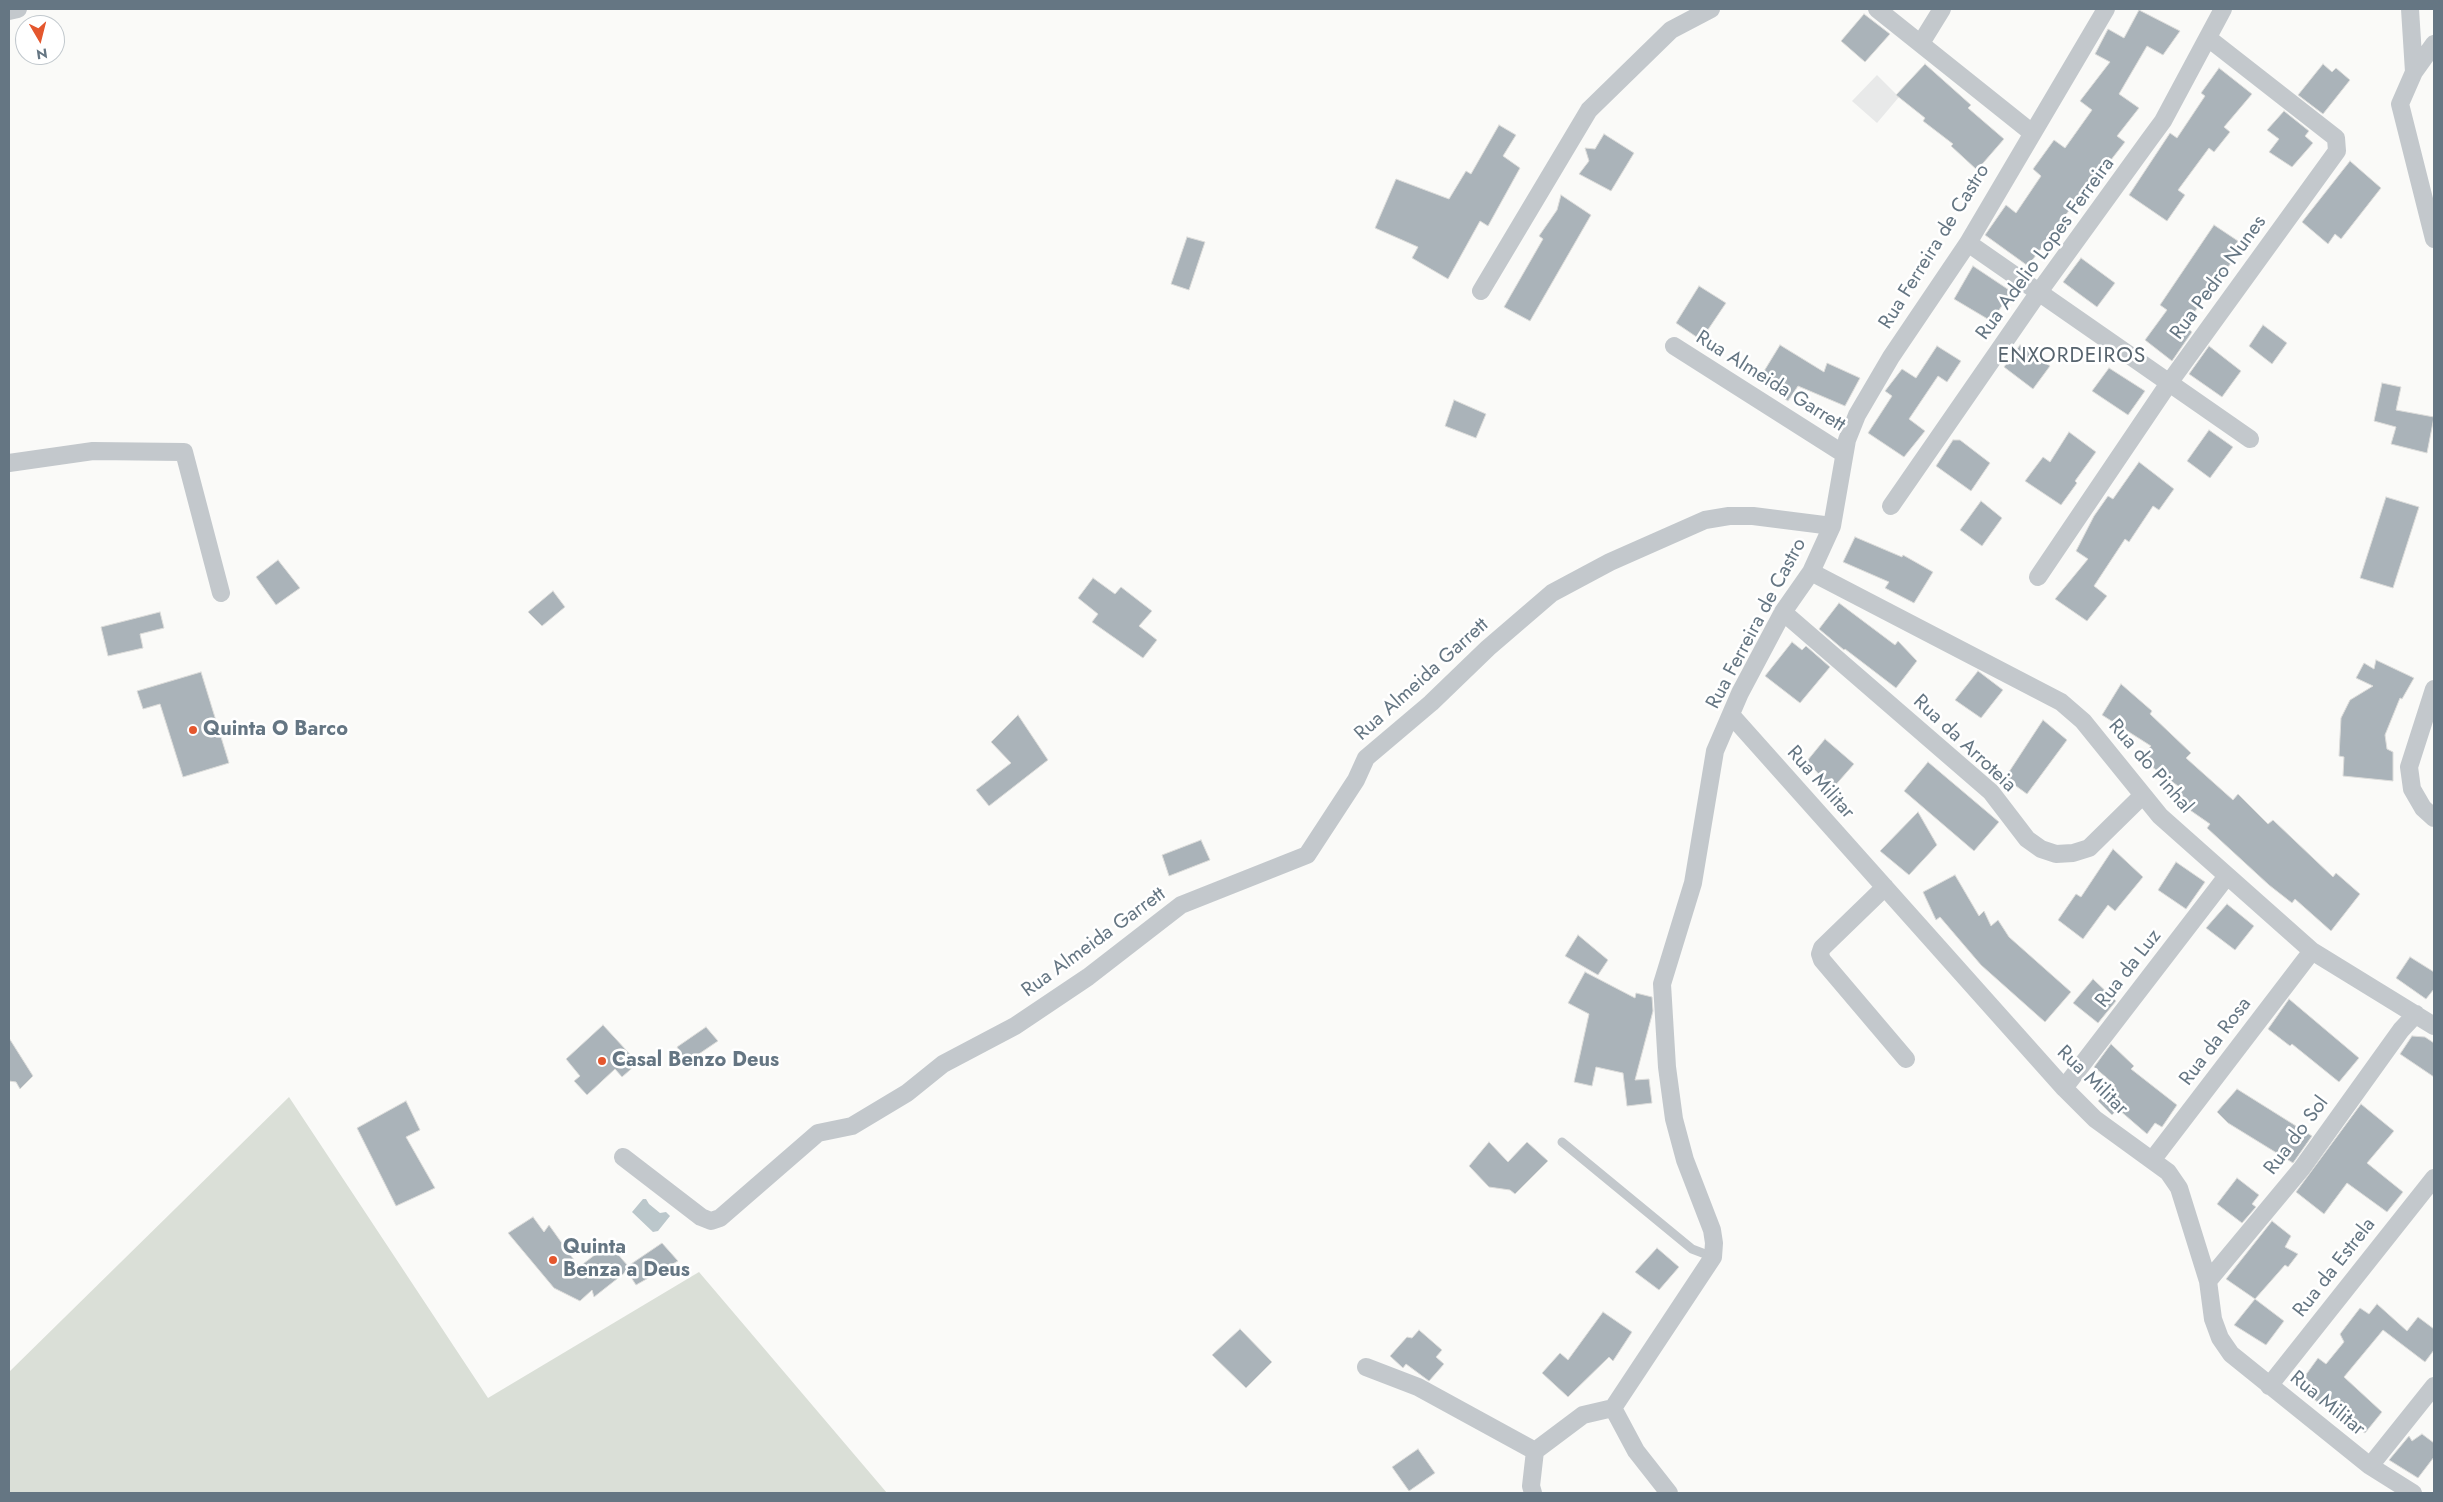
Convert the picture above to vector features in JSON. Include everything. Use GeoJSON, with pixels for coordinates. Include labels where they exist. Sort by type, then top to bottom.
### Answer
{"type":"FeatureCollection","features":[{"type":"Feature","properties":{"kind":"street"},"geometry":{"type":"LineString","coordinates":[[9,10],[18,9]]}},
{"type":"Feature","properties":{"kind":"street"},"geometry":{"type":"LineString","coordinates":[[1481,291],[1589,110],[1671,30],[1711,9]]}},
{"type":"Feature","properties":{"kind":"street"},"geometry":{"type":"LineString","coordinates":[[1877,9],[2031,132]]}},
{"type":"Feature","properties":{"kind":"street"},"geometry":{"type":"LineString","coordinates":[[1921,43],[1942,9]]}},
{"type":"Feature","properties":{"kind":"street","name":"Rua Ferreira de Castro"},"geometry":{"type":"LineString","coordinates":[[1712,1257],[1714,1243],[1712,1230],[1685,1160],[1674,1119],[1667,1067],[1662,984],[1693,882],[1714,751],[1732,716],[1740,693],[1783,612],[1811,572],[1832,526],[1846,440],[1857,415],[1872,388],[1968,243],[2031,132],[2106,9]]}},
{"type":"Feature","properties":{"kind":"street","name":"Rua Adelio Lopes Ferreira"},"geometry":{"type":"LineString","coordinates":[[1891,506],[2040,292],[2150,140],[2223,9]]}},
{"type":"Feature","properties":{"kind":"street"},"geometry":{"type":"LineString","coordinates":[[2410,9],[2414,72]]}},
{"type":"Feature","properties":{"kind":"street","name":"Rua Pedro Nunes"},"geometry":{"type":"LineString","coordinates":[[2038,577],[2169,383],[2337,151],[2336,138],[2208,38]]}},
{"type":"Feature","properties":{"kind":"street"},"geometry":{"type":"LineString","coordinates":[[2434,44],[2414,72],[2400,104],[2434,239]]}},
{"type":"Feature","properties":{"kind":"street"},"geometry":{"type":"LineString","coordinates":[[1968,243],[2250,439]]}},
{"type":"Feature","properties":{"kind":"street","name":"Rua Almeida Garrett"},"geometry":{"type":"LineString","coordinates":[[1674,346],[1844,454]]}},
{"type":"Feature","properties":{"kind":"street"},"geometry":{"type":"LineString","coordinates":[[9,463],[93,450],[184,452],[222,592]]}},
{"type":"Feature","properties":{"kind":"street","name":"Rua Almeida Garrett"},"geometry":{"type":"LineString","coordinates":[[624,1157],[701,1217],[711,1222],[720,1218],[818,1133],[852,1126],[907,1094],[943,1064],[1015,1026],[1088,976],[1181,905],[1307,855],[1356,780],[1366,758],[1431,703],[1488,648],[1552,593],[1610,562],[1705,520],[1729,516],[1753,516],[1832,526]]}},
{"type":"Feature","properties":{"kind":"street","name":"Rua do Pinhal"},"geometry":{"type":"LineString","coordinates":[[1811,572],[2061,702],[2083,721],[2160,816],[2312,951],[2434,1026]]}},
{"type":"Feature","properties":{"kind":"street","name":"Rua da Arroteia"},"geometry":{"type":"LineString","coordinates":[[1783,612],[1991,792],[2026,839],[2041,849],[2056,854],[2065,854],[2089,848],[2143,795]]}},
{"type":"Feature","properties":{"kind":"street"},"geometry":{"type":"LineString","coordinates":[[2434,690],[2409,767],[2412,789],[2423,808],[2434,818]]}},
{"type":"Feature","properties":{"kind":"street","name":"Rua Militar"},"geometry":{"type":"LineString","coordinates":[[1732,716],[2064,1088],[2095,1119],[2153,1159],[2168,1172],[2179,1188],[2208,1281],[2213,1319],[2220,1338],[2231,1354],[2370,1466],[2413,1493]]}},
{"type":"Feature","properties":{"kind":"street","name":"Rua da Luz"},"geometry":{"type":"LineString","coordinates":[[2064,1088],[2227,876]]}},
{"type":"Feature","properties":{"kind":"street"},"geometry":{"type":"LineString","coordinates":[[1885,887],[1822,948],[1820,954],[1822,960],[1906,1059]]}},
{"type":"Feature","properties":{"kind":"street","name":"Rua da Rosa"},"geometry":{"type":"LineString","coordinates":[[2153,1159],[2312,951]]}},
{"type":"Feature","properties":{"kind":"street","name":"Rua do Sol"},"geometry":{"type":"LineString","coordinates":[[2208,1281],[2302,1168],[2401,1030],[2416,1014]]}},
{"type":"Feature","properties":{"kind":"street","name":"Rua da Estrela"},"geometry":{"type":"LineString","coordinates":[[2269,1386],[2434,1178]]}},
{"type":"Feature","properties":{"kind":"street"},"geometry":{"type":"LineString","coordinates":[[1533,1493],[1531,1486],[1535,1451],[1584,1415],[1613,1408],[1712,1257]]}},
{"type":"Feature","properties":{"kind":"street"},"geometry":{"type":"LineString","coordinates":[[1366,1367],[1418,1387],[1535,1451]]}},
{"type":"Feature","properties":{"kind":"street"},"geometry":{"type":"LineString","coordinates":[[2370,1466],[2434,1386]]}},
{"type":"Feature","properties":{"kind":"street"},"geometry":{"type":"LineString","coordinates":[[1613,1408],[1636,1451],[1669,1493]]}},
{"type":"Feature","properties":{"kind":"lane"},"geometry":{"type":"LineString","coordinates":[[1562,1142],[1600,1176],[1692,1249],[1712,1257]]}},
{"type":"Feature","properties":{"kind":"shaded area"},"geometry":{"type":"Polygon","coordinates":[[[1877,75],[1899,97],[1877,123],[1852,101],[1877,75]]]}},
{"type":"Feature","properties":{"kind":"shaded area"},"geometry":{"type":"Polygon","coordinates":[[[289,1097],[488,1398],[699,1272],[887,1493],[9,1493],[9,1372],[289,1097]]]}},
{"type":"Feature","properties":{"kind":"shaded area"},"geometry":{"type":"Polygon","coordinates":[[[643,1199],[646,1199],[660,1213],[666,1212],[670,1216],[658,1231],[653,1232],[632,1212],[643,1199]]]}},
{"type":"Feature","properties":{"kind":"building"},"geometry":{"type":"Polygon","coordinates":[[[2139,10],[2180,31],[2163,55],[2147,46],[2119,94],[2139,108],[2117,136],[2125,142],[2078,202],[2076,201],[2028,266],[1985,235],[2006,205],[2016,213],[2041,176],[2033,169],[2054,140],[2065,148],[2092,110],[2080,101],[2110,62],[2095,54],[2108,29],[2124,38],[2139,10]]]}},
{"type":"Feature","properties":{"kind":"building"},"geometry":{"type":"Polygon","coordinates":[[[1864,14],[1890,34],[1865,62],[1841,41],[1864,14]]]}},
{"type":"Feature","properties":{"kind":"building"},"geometry":{"type":"Polygon","coordinates":[[[1925,64],[1971,105],[1968,108],[2004,139],[1977,170],[1951,146],[1953,144],[1923,121],[1925,118],[1896,95],[1925,64]]]}},
{"type":"Feature","properties":{"kind":"building"},"geometry":{"type":"Polygon","coordinates":[[[2323,64],[2332,72],[2336,68],[2350,80],[2323,114],[2298,95],[2323,64]]]}},
{"type":"Feature","properties":{"kind":"building"},"geometry":{"type":"Polygon","coordinates":[[[2219,68],[2252,94],[2224,127],[2230,132],[2214,152],[2209,148],[2178,190],[2185,195],[2167,221],[2129,195],[2170,133],[2177,138],[2205,96],[2201,93],[2219,68]]]}},
{"type":"Feature","properties":{"kind":"building"},"geometry":{"type":"Polygon","coordinates":[[[2284,111],[2309,131],[2305,136],[2313,143],[2292,167],[2269,152],[2279,139],[2267,130],[2284,111]]]}},
{"type":"Feature","properties":{"kind":"building"},"geometry":{"type":"Polygon","coordinates":[[[1499,125],[1516,135],[1503,156],[1520,168],[1488,226],[1480,221],[1448,279],[1412,258],[1418,247],[1375,228],[1396,179],[1449,199],[1466,171],[1471,174],[1499,125]]]}},
{"type":"Feature","properties":{"kind":"building"},"geometry":{"type":"Polygon","coordinates":[[[1604,134],[1634,153],[1611,191],[1579,174],[1589,161],[1585,148],[1595,149],[1604,134]]]}},
{"type":"Feature","properties":{"kind":"building"},"geometry":{"type":"Polygon","coordinates":[[[2350,161],[2381,188],[2341,239],[2335,234],[2328,244],[2302,222],[2350,161]]]}},
{"type":"Feature","properties":{"kind":"building"},"geometry":{"type":"Polygon","coordinates":[[[1561,195],[1591,215],[1530,321],[1504,307],[1543,239],[1539,236],[1557,210],[1561,195]]]}},
{"type":"Feature","properties":{"kind":"building"},"geometry":{"type":"Polygon","coordinates":[[[2214,225],[2244,245],[2213,288],[2210,286],[2186,327],[2192,332],[2172,361],[2145,340],[2167,310],[2160,305],[2214,225]]]}},
{"type":"Feature","properties":{"kind":"building"},"geometry":{"type":"Polygon","coordinates":[[[1187,237],[1205,242],[1189,290],[1171,284],[1187,237]]]}},
{"type":"Feature","properties":{"kind":"building"},"geometry":{"type":"Polygon","coordinates":[[[2081,258],[2115,283],[2097,307],[2063,282],[2081,258]]]}},
{"type":"Feature","properties":{"kind":"building"},"geometry":{"type":"Polygon","coordinates":[[[1973,266],[2012,292],[1991,321],[1954,299],[1973,266]]]}},
{"type":"Feature","properties":{"kind":"building"},"geometry":{"type":"Polygon","coordinates":[[[1699,286],[1726,303],[1701,340],[1676,323],[1699,286]]]}},
{"type":"Feature","properties":{"kind":"building"},"geometry":{"type":"Polygon","coordinates":[[[2263,325],[2287,343],[2272,364],[2249,346],[2263,325]]]}},
{"type":"Feature","properties":{"kind":"building"},"geometry":{"type":"Polygon","coordinates":[[[1780,345],[1824,372],[1827,363],[1860,378],[1845,406],[1798,386],[1788,401],[1758,381],[1780,345]]]}},
{"type":"Feature","properties":{"kind":"building"},"geometry":{"type":"Polygon","coordinates":[[[2020,345],[2050,366],[2033,389],[2004,367],[2020,345]]]}},
{"type":"Feature","properties":{"kind":"building"},"geometry":{"type":"Polygon","coordinates":[[[1937,346],[1961,361],[1947,382],[1938,376],[1909,419],[1925,431],[1904,457],[1868,433],[1892,396],[1885,391],[1902,369],[1916,378],[1937,346]]]}},
{"type":"Feature","properties":{"kind":"building"},"geometry":{"type":"Polygon","coordinates":[[[2209,346],[2241,371],[2222,397],[2189,374],[2209,346]]]}},
{"type":"Feature","properties":{"kind":"building"},"geometry":{"type":"Polygon","coordinates":[[[2109,368],[2145,391],[2128,415],[2092,391],[2109,368]]]}},
{"type":"Feature","properties":{"kind":"building"},"geometry":{"type":"Polygon","coordinates":[[[2382,383],[2401,387],[2396,410],[2434,417],[2427,453],[2391,444],[2396,427],[2374,421],[2382,383]]]}},
{"type":"Feature","properties":{"kind":"building"},"geometry":{"type":"Polygon","coordinates":[[[1454,400],[1486,414],[1476,438],[1445,426],[1454,400]]]}},
{"type":"Feature","properties":{"kind":"building"},"geometry":{"type":"Polygon","coordinates":[[[2209,430],[2233,447],[2210,478],[2187,461],[2209,430]]]}},
{"type":"Feature","properties":{"kind":"building"},"geometry":{"type":"Polygon","coordinates":[[[2069,432],[2096,452],[2075,481],[2077,483],[2061,505],[2025,481],[2043,457],[2050,462],[2069,432]]]}},
{"type":"Feature","properties":{"kind":"building"},"geometry":{"type":"Polygon","coordinates":[[[1953,440],[1960,440],[1990,463],[1971,491],[1936,466],[1953,440]]]}},
{"type":"Feature","properties":{"kind":"building"},"geometry":{"type":"Polygon","coordinates":[[[2139,462],[2174,489],[2159,510],[2153,506],[2129,542],[2125,539],[2094,586],[2107,596],[2087,621],[2055,599],[2088,559],[2076,551],[2094,516],[2108,496],[2113,499],[2139,462]]]}},
{"type":"Feature","properties":{"kind":"building"},"geometry":{"type":"Polygon","coordinates":[[[2386,497],[2419,507],[2393,588],[2360,578],[2386,497]]]}},
{"type":"Feature","properties":{"kind":"building"},"geometry":{"type":"Polygon","coordinates":[[[1981,501],[2002,518],[1982,546],[1960,530],[1981,501]]]}},
{"type":"Feature","properties":{"kind":"building"},"geometry":{"type":"Polygon","coordinates":[[[1855,537],[1902,557],[1903,555],[1933,572],[1914,603],[1885,588],[1889,582],[1843,562],[1855,537]]]}},
{"type":"Feature","properties":{"kind":"building"},"geometry":{"type":"Polygon","coordinates":[[[278,560],[300,588],[276,605],[256,577],[278,560]]]}},
{"type":"Feature","properties":{"kind":"building"},"geometry":{"type":"Polygon","coordinates":[[[1093,578],[1115,594],[1121,587],[1152,611],[1139,626],[1157,640],[1143,658],[1092,622],[1098,614],[1078,598],[1093,578]]]}},
{"type":"Feature","properties":{"kind":"building"},"geometry":{"type":"Polygon","coordinates":[[[553,591],[565,607],[542,626],[528,612],[553,591]]]}},
{"type":"Feature","properties":{"kind":"building"},"geometry":{"type":"Polygon","coordinates":[[[1839,603],[1895,645],[1898,641],[1917,661],[1896,688],[1819,629],[1839,603]]]}},
{"type":"Feature","properties":{"kind":"building"},"geometry":{"type":"Polygon","coordinates":[[[160,612],[164,628],[140,634],[143,648],[108,656],[101,627],[160,612]]]}},
{"type":"Feature","properties":{"kind":"building"},"geometry":{"type":"Polygon","coordinates":[[[1792,642],[1802,650],[1806,646],[1830,667],[1800,703],[1765,676],[1792,642]]]}},
{"type":"Feature","properties":{"kind":"building"},"geometry":{"type":"Polygon","coordinates":[[[2376,660],[2414,678],[2402,699],[2400,698],[2385,735],[2387,749],[2393,752],[2393,781],[2343,776],[2344,757],[2339,756],[2341,718],[2350,700],[2373,686],[2356,678],[2364,663],[2374,669],[2376,660]]]}},
{"type":"Feature","properties":{"kind":"building"},"geometry":{"type":"Polygon","coordinates":[[[1978,671],[2003,690],[1981,718],[1955,700],[1978,671]]]}},
{"type":"Feature","properties":{"kind":"building","name":"Quinta O Barco"},"geometry":{"type":"Polygon","coordinates":[[[201,672],[229,763],[183,777],[160,704],[143,709],[137,691],[201,672]]]}},
{"type":"Feature","properties":{"kind":"building"},"geometry":{"type":"Polygon","coordinates":[[[2121,684],[2152,711],[2150,714],[2191,753],[2186,758],[2233,800],[2238,794],[2268,824],[2273,820],[2333,877],[2336,873],[2360,894],[2331,931],[2295,899],[2292,903],[2269,885],[2207,828],[2210,824],[2174,799],[2182,789],[2140,758],[2151,746],[2102,715],[2121,684]]]}},
{"type":"Feature","properties":{"kind":"building"},"geometry":{"type":"Polygon","coordinates":[[[1018,715],[1048,760],[989,806],[976,790],[1011,763],[991,742],[1018,715]]]}},
{"type":"Feature","properties":{"kind":"building"},"geometry":{"type":"Polygon","coordinates":[[[2043,720],[2067,740],[2027,794],[2005,778],[2043,720]]]}},
{"type":"Feature","properties":{"kind":"building"},"geometry":{"type":"Polygon","coordinates":[[[1825,739],[1854,764],[1832,789],[1807,761],[1825,739]]]}},
{"type":"Feature","properties":{"kind":"building"},"geometry":{"type":"Polygon","coordinates":[[[1928,762],[1999,822],[1974,851],[1904,791],[1928,762]]]}},
{"type":"Feature","properties":{"kind":"building"},"geometry":{"type":"Polygon","coordinates":[[[1918,812],[1937,845],[1909,875],[1880,851],[1918,812]]]}},
{"type":"Feature","properties":{"kind":"building"},"geometry":{"type":"Polygon","coordinates":[[[1201,840],[1210,860],[1169,876],[1162,855],[1201,840]]]}},
{"type":"Feature","properties":{"kind":"building"},"geometry":{"type":"Polygon","coordinates":[[[2113,849],[2143,877],[2115,911],[2108,905],[2083,939],[2058,920],[2076,894],[2081,897],[2113,849]]]}},
{"type":"Feature","properties":{"kind":"building"},"geometry":{"type":"Polygon","coordinates":[[[2176,862],[2205,882],[2186,909],[2158,890],[2176,862]]]}},
{"type":"Feature","properties":{"kind":"building"},"geometry":{"type":"Polygon","coordinates":[[[1955,875],[1979,916],[1984,911],[1991,926],[1998,920],[2009,937],[2071,992],[2045,1022],[1981,965],[1940,917],[1936,920],[1923,892],[1955,875]]]}},
{"type":"Feature","properties":{"kind":"building"},"geometry":{"type":"Polygon","coordinates":[[[2227,904],[2254,926],[2235,950],[2206,928],[2227,904]]]}},
{"type":"Feature","properties":{"kind":"building"},"geometry":{"type":"Polygon","coordinates":[[[1578,935],[1608,960],[1598,975],[1565,956],[1578,935]]]}},
{"type":"Feature","properties":{"kind":"building"},"geometry":{"type":"Polygon","coordinates":[[[2410,957],[2434,972],[2434,989],[2426,999],[2396,978],[2410,957]]]}},
{"type":"Feature","properties":{"kind":"building"},"geometry":{"type":"Polygon","coordinates":[[[1585,972],[1635,998],[1636,993],[1652,997],[1653,1011],[1635,1080],[1649,1079],[1652,1103],[1627,1106],[1623,1073],[1596,1067],[1592,1086],[1574,1082],[1589,1014],[1568,1003],[1585,972]]]}},
{"type":"Feature","properties":{"kind":"building"},"geometry":{"type":"Polygon","coordinates":[[[2093,979],[2116,1001],[2098,1023],[2073,1003],[2093,979]]]}},
{"type":"Feature","properties":{"kind":"building"},"geometry":{"type":"Polygon","coordinates":[[[2289,999],[2359,1058],[2339,1082],[2292,1044],[2290,1046],[2268,1029],[2289,999]]]}},
{"type":"Feature","properties":{"kind":"building","name":"Casal Benzo Deus"},"geometry":{"type":"Polygon","coordinates":[[[603,1025],[638,1063],[622,1077],[615,1069],[587,1095],[574,1081],[580,1076],[566,1059],[603,1025]]]}},
{"type":"Feature","properties":{"kind":"building"},"geometry":{"type":"Polygon","coordinates":[[[706,1027],[718,1041],[687,1062],[677,1047],[706,1027]]]}},
{"type":"Feature","properties":{"kind":"building"},"geometry":{"type":"Polygon","coordinates":[[[2412,1036],[2425,1037],[2434,1043],[2434,1077],[2400,1054],[2412,1036]]]}},
{"type":"Feature","properties":{"kind":"building"},"geometry":{"type":"Polygon","coordinates":[[[9,1038],[33,1076],[20,1089],[16,1082],[9,1081],[9,1038]]]}},
{"type":"Feature","properties":{"kind":"building"},"geometry":{"type":"Polygon","coordinates":[[[2111,1044],[2134,1066],[2131,1069],[2177,1105],[2162,1127],[2155,1123],[2147,1134],[2118,1109],[2112,1115],[2098,1101],[2115,1085],[2094,1067],[2111,1044]]]}},
{"type":"Feature","properties":{"kind":"building"},"geometry":{"type":"Polygon","coordinates":[[[2237,1089],[2312,1136],[2293,1163],[2228,1123],[2217,1112],[2237,1089]]]}},
{"type":"Feature","properties":{"kind":"building"},"geometry":{"type":"Polygon","coordinates":[[[406,1101],[420,1130],[406,1137],[435,1188],[396,1206],[357,1128],[406,1101]]]}},
{"type":"Feature","properties":{"kind":"building"},"geometry":{"type":"Polygon","coordinates":[[[2361,1104],[2394,1131],[2367,1163],[2403,1192],[2387,1212],[2347,1183],[2324,1214],[2296,1192],[2361,1104]]]}},
{"type":"Feature","properties":{"kind":"building"},"geometry":{"type":"Polygon","coordinates":[[[1489,1142],[1508,1162],[1527,1142],[1548,1161],[1515,1194],[1510,1190],[1489,1187],[1469,1166],[1489,1142]]]}},
{"type":"Feature","properties":{"kind":"building"},"geometry":{"type":"Polygon","coordinates":[[[2237,1178],[2259,1195],[2252,1204],[2256,1207],[2242,1223],[2217,1204],[2237,1178]]]}},
{"type":"Feature","properties":{"kind":"building","name":"Quinta Benza a Deus"},"geometry":{"type":"Polygon","coordinates":[[[533,1217],[544,1232],[549,1225],[579,1267],[609,1244],[628,1266],[662,1243],[678,1261],[636,1285],[627,1271],[594,1297],[592,1290],[580,1301],[554,1288],[508,1233],[533,1217]]]}},
{"type":"Feature","properties":{"kind":"building"},"geometry":{"type":"Polygon","coordinates":[[[2272,1221],[2291,1236],[2285,1247],[2298,1254],[2288,1267],[2285,1265],[2255,1299],[2226,1279],[2272,1221]]]}},
{"type":"Feature","properties":{"kind":"building"},"geometry":{"type":"Polygon","coordinates":[[[1657,1248],[1679,1267],[1659,1290],[1635,1272],[1657,1248]]]}},
{"type":"Feature","properties":{"kind":"building"},"geometry":{"type":"Polygon","coordinates":[[[2255,1299],[2284,1321],[2266,1345],[2234,1325],[2255,1299]]]}},
{"type":"Feature","properties":{"kind":"building"},"geometry":{"type":"Polygon","coordinates":[[[2377,1304],[2407,1331],[2418,1317],[2434,1329],[2434,1350],[2425,1362],[2383,1330],[2344,1377],[2382,1412],[2365,1433],[2355,1426],[2353,1428],[2297,1387],[2318,1358],[2326,1364],[2344,1342],[2340,1334],[2360,1308],[2369,1314],[2377,1304]]]}},
{"type":"Feature","properties":{"kind":"building"},"geometry":{"type":"Polygon","coordinates":[[[1603,1312],[1632,1332],[1613,1361],[1609,1357],[1568,1397],[1542,1373],[1560,1353],[1568,1360],[1603,1312]]]}},
{"type":"Feature","properties":{"kind":"building"},"geometry":{"type":"Polygon","coordinates":[[[1240,1329],[1272,1362],[1246,1388],[1212,1355],[1240,1329]]]}},
{"type":"Feature","properties":{"kind":"building"},"geometry":{"type":"Polygon","coordinates":[[[1419,1330],[1442,1350],[1436,1357],[1444,1364],[1429,1381],[1406,1364],[1403,1368],[1390,1356],[1407,1337],[1412,1338],[1419,1330]]]}},
{"type":"Feature","properties":{"kind":"building"},"geometry":{"type":"Polygon","coordinates":[[[2422,1434],[2434,1443],[2434,1457],[2418,1478],[2389,1460],[2409,1436],[2412,1441],[2422,1434]]]}},
{"type":"Feature","properties":{"kind":"building"},"geometry":{"type":"Polygon","coordinates":[[[1418,1449],[1435,1473],[1409,1491],[1392,1467],[1418,1449]]]}},
{"type":"Feature","properties":{"kind":"place","name":"Quinta O Barco"},"geometry":{"type":"Point","coordinates":[193,730]}},
{"type":"Feature","properties":{"kind":"place","name":"Casal Benzo Deus"},"geometry":{"type":"Point","coordinates":[602,1061]}},
{"type":"Feature","properties":{"kind":"place","name":"Quinta Benza a Deus"},"geometry":{"type":"Point","coordinates":[553,1260]}},
{"type":"Feature","properties":{"kind":"district","name":"ENXORDEIROS"},"geometry":{"type":"Point","coordinates":[2072,357]}}]}
